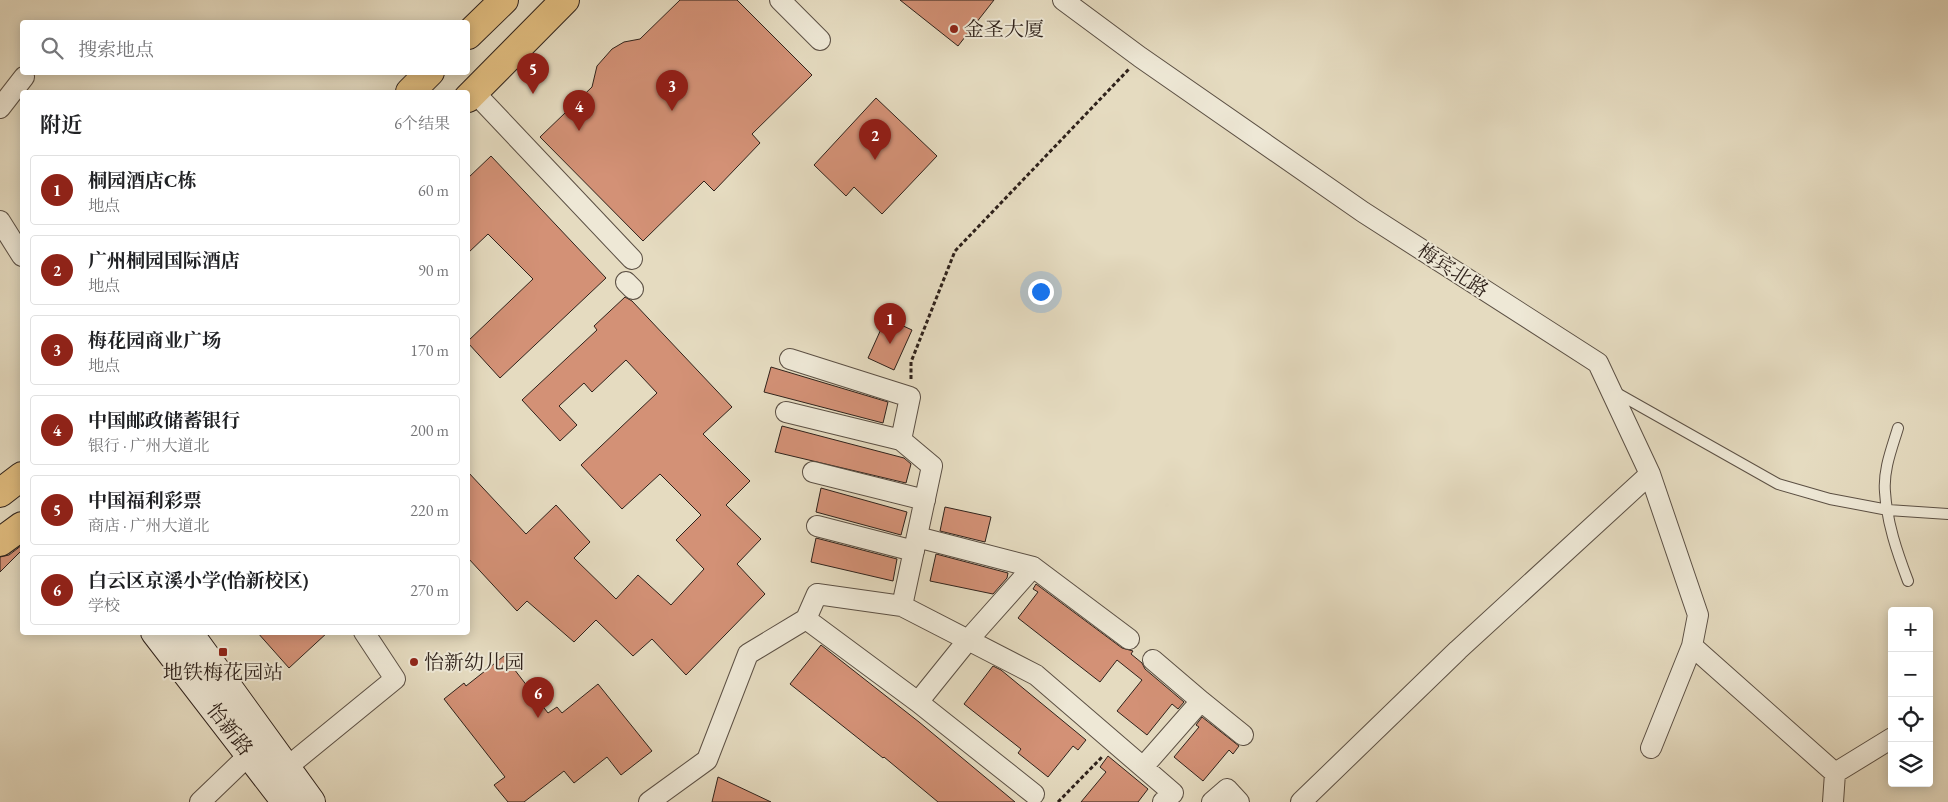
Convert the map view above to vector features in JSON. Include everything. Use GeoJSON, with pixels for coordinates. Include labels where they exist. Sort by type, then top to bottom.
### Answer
{"type":"FeatureCollection","features":[{"type":"Feature","properties":{"kind":"highway"},"geometry":{"type":"LineString","coordinates":[[470,33],[504,0]]}},
{"type":"Feature","properties":{"kind":"highway"},"geometry":{"type":"LineString","coordinates":[[471,95],[565,0]]}},
{"type":"Feature","properties":{"kind":"highway"},"geometry":{"type":"LineString","coordinates":[[412,90],[427,75]]}},
{"type":"Feature","properties":{"kind":"highway"},"geometry":{"type":"LineString","coordinates":[[0,493],[20,478]]}},
{"type":"Feature","properties":{"kind":"highway"},"geometry":{"type":"LineString","coordinates":[[0,542],[20,527]]}},
{"type":"Feature","properties":{"kind":"main road","name":"怡新路"},"geometry":{"type":"LineString","coordinates":[[158,635],[286,802]]}},
{"type":"Feature","properties":{"kind":"main road","name":"怡新路"},"geometry":{"type":"LineString","coordinates":[[190,635],[311,802]]}},
{"type":"Feature","properties":{"kind":"street"},"geometry":{"type":"LineString","coordinates":[[780,0],[820,40]]}},
{"type":"Feature","properties":{"kind":"street","name":"梅宾北路"},"geometry":{"type":"LineString","coordinates":[[1063,0],[1140,58],[1363,212],[1598,363],[1650,474],[1698,615],[1692,646],[1651,748]]}},
{"type":"Feature","properties":{"kind":"street"},"geometry":{"type":"LineString","coordinates":[[0,108],[24,77]]}},
{"type":"Feature","properties":{"kind":"street"},"geometry":{"type":"LineString","coordinates":[[471,95],[632,259]]}},
{"type":"Feature","properties":{"kind":"street"},"geometry":{"type":"LineString","coordinates":[[0,220],[20,253]]}},
{"type":"Feature","properties":{"kind":"street"},"geometry":{"type":"LineString","coordinates":[[790,360],[910,397],[901,440]]}},
{"type":"Feature","properties":{"kind":"street"},"geometry":{"type":"LineString","coordinates":[[786,412],[901,440],[932,466],[902,606]]}},
{"type":"Feature","properties":{"kind":"street"},"geometry":{"type":"LineString","coordinates":[[814,472],[925,500]]}},
{"type":"Feature","properties":{"kind":"street"},"geometry":{"type":"LineString","coordinates":[[1301,802],[1458,650],[1650,474]]}},
{"type":"Feature","properties":{"kind":"street"},"geometry":{"type":"LineString","coordinates":[[817,526],[1033,568],[1129,639]]}},
{"type":"Feature","properties":{"kind":"street"},"geometry":{"type":"LineString","coordinates":[[918,702],[968,640],[1033,568]]}},
{"type":"Feature","properties":{"kind":"street"},"geometry":{"type":"LineString","coordinates":[[649,802],[707,760],[748,654],[806,619],[817,594],[902,606],[1036,675],[1173,793],[1163,802]]}},
{"type":"Feature","properties":{"kind":"street"},"geometry":{"type":"LineString","coordinates":[[806,619],[918,702],[1034,794]]}},
{"type":"Feature","properties":{"kind":"street"},"geometry":{"type":"LineString","coordinates":[[286,768],[394,678],[366,635]]}},
{"type":"Feature","properties":{"kind":"street"},"geometry":{"type":"LineString","coordinates":[[1692,646],[1835,773]]}},
{"type":"Feature","properties":{"kind":"street"},"geometry":{"type":"LineString","coordinates":[[1153,660],[1243,736]]}},
{"type":"Feature","properties":{"kind":"street"},"geometry":{"type":"LineString","coordinates":[[1143,767],[1202,701]]}},
{"type":"Feature","properties":{"kind":"street"},"geometry":{"type":"LineString","coordinates":[[1835,773],[1888,740]]}},
{"type":"Feature","properties":{"kind":"street"},"geometry":{"type":"LineString","coordinates":[[200,802],[250,754]]}},
{"type":"Feature","properties":{"kind":"street"},"geometry":{"type":"LineString","coordinates":[[1832,802],[1835,773]]}},
{"type":"Feature","properties":{"kind":"street"},"geometry":{"type":"LineString","coordinates":[[1212,802],[1227,789],[1238,802]]}},
{"type":"Feature","properties":{"kind":"lane"},"geometry":{"type":"LineString","coordinates":[[1612,390],[1778,484],[1830,499],[1888,510],[1948,514]]}},
{"type":"Feature","properties":{"kind":"lane"},"geometry":{"type":"LineString","coordinates":[[1898,428],[1888,462],[1884,490],[1893,541],[1908,581]]}},
{"type":"Feature","properties":{"kind":"path"},"geometry":{"type":"LineString","coordinates":[[911,362],[955,251],[1140,58]]}},
{"type":"Feature","properties":{"kind":"path"},"geometry":{"type":"LineString","coordinates":[[1058,802],[1105,754]]}},
{"type":"Feature","properties":{"kind":"building"},"geometry":{"type":"Polygon","coordinates":[[[680,0],[737,0],[812,75],[752,134],[760,143],[714,191],[704,181],[643,241],[540,137],[592,87],[597,66],[612,49],[624,42],[640,39],[680,0]]]}},
{"type":"Feature","properties":{"kind":"building","name":"金圣大厦"},"geometry":{"type":"Polygon","coordinates":[[[900,0],[994,0],[958,46],[900,0]]]}},
{"type":"Feature","properties":{"kind":"building"},"geometry":{"type":"Polygon","coordinates":[[[876,98],[937,156],[882,214],[854,187],[846,196],[814,165],[876,98]]]}},
{"type":"Feature","properties":{"kind":"building"},"geometry":{"type":"Polygon","coordinates":[[[491,156],[606,278],[500,378],[470,345],[470,339],[533,279],[488,234],[470,251],[470,176],[491,156]]]}},
{"type":"Feature","properties":{"kind":"building"},"geometry":{"type":"Polygon","coordinates":[[[625,297],[632,301],[732,407],[703,434],[750,481],[726,505],[761,539],[737,564],[765,594],[686,675],[652,639],[633,656],[596,620],[574,642],[527,601],[517,611],[470,560],[470,474],[526,534],[556,505],[590,542],[574,558],[616,599],[638,575],[671,605],[704,569],[676,540],[701,515],[660,474],[622,509],[581,465],[657,393],[626,360],[592,392],[584,383],[559,406],[577,425],[560,441],[522,400],[597,330],[594,326],[625,297]]]}},
{"type":"Feature","properties":{"kind":"building"},"geometry":{"type":"Polygon","coordinates":[[[886,318],[912,330],[894,370],[868,358],[886,318]]]}},
{"type":"Feature","properties":{"kind":"building"},"geometry":{"type":"Polygon","coordinates":[[[771,367],[888,402],[883,423],[764,392],[771,367]]]}},
{"type":"Feature","properties":{"kind":"building"},"geometry":{"type":"Polygon","coordinates":[[[782,426],[904,458],[911,464],[906,483],[775,452],[782,426]]]}},
{"type":"Feature","properties":{"kind":"building"},"geometry":{"type":"Polygon","coordinates":[[[821,488],[907,512],[901,535],[816,512],[821,488]]]}},
{"type":"Feature","properties":{"kind":"building"},"geometry":{"type":"Polygon","coordinates":[[[945,507],[991,517],[985,542],[940,531],[945,507]]]}},
{"type":"Feature","properties":{"kind":"building"},"geometry":{"type":"Polygon","coordinates":[[[816,538],[897,559],[893,581],[811,562],[816,538]]]}},
{"type":"Feature","properties":{"kind":"building"},"geometry":{"type":"Polygon","coordinates":[[[20,547],[20,552],[0,572],[0,557],[9,555],[20,547]]]}},
{"type":"Feature","properties":{"kind":"building"},"geometry":{"type":"Polygon","coordinates":[[[936,554],[1008,573],[1007,578],[993,594],[930,581],[936,554]]]}},
{"type":"Feature","properties":{"kind":"building"},"geometry":{"type":"Polygon","coordinates":[[[1036,584],[1122,648],[1133,651],[1131,654],[1142,663],[1145,669],[1184,702],[1178,709],[1172,704],[1147,735],[1117,711],[1142,680],[1117,660],[1100,682],[1018,618],[1038,592],[1033,589],[1036,584]]]}},
{"type":"Feature","properties":{"kind":"building"},"geometry":{"type":"Polygon","coordinates":[[[260,635],[325,635],[289,668],[260,635]]]}},
{"type":"Feature","properties":{"kind":"building"},"geometry":{"type":"Polygon","coordinates":[[[821,645],[919,722],[1015,802],[938,802],[884,757],[790,684],[821,645]]]}},
{"type":"Feature","properties":{"kind":"building"},"geometry":{"type":"Polygon","coordinates":[[[504,656],[548,713],[557,707],[562,713],[598,684],[652,751],[621,775],[607,757],[574,783],[564,771],[524,802],[508,802],[494,785],[505,777],[444,699],[464,683],[466,686],[504,656]]]}},
{"type":"Feature","properties":{"kind":"building"},"geometry":{"type":"Polygon","coordinates":[[[993,666],[1001,670],[1086,740],[1078,750],[1073,746],[1048,777],[1018,753],[1021,749],[964,704],[993,666]]]}},
{"type":"Feature","properties":{"kind":"building"},"geometry":{"type":"Polygon","coordinates":[[[1202,717],[1239,746],[1233,754],[1229,750],[1203,781],[1174,757],[1199,727],[1196,725],[1202,717]]]}},
{"type":"Feature","properties":{"kind":"building"},"geometry":{"type":"Polygon","coordinates":[[[1108,756],[1148,789],[1138,802],[1081,802],[1106,772],[1100,767],[1108,756]]]}},
{"type":"Feature","properties":{"kind":"building"},"geometry":{"type":"Polygon","coordinates":[[[718,777],[771,802],[712,802],[718,777]]]}},
{"type":"Feature","properties":{"kind":"place","name":"金圣大厦"},"geometry":{"type":"Point","coordinates":[954,29]}},
{"type":"Feature","properties":{"kind":"place","name":"中国福利彩票"},"geometry":{"type":"Point","coordinates":[533,94]}},
{"type":"Feature","properties":{"kind":"place","name":"梅花园商业广场"},"geometry":{"type":"Point","coordinates":[672,111]}},
{"type":"Feature","properties":{"kind":"place","name":"中国邮政储蓄银行"},"geometry":{"type":"Point","coordinates":[579,131]}},
{"type":"Feature","properties":{"kind":"place","name":"广州桐园国际酒店"},"geometry":{"type":"Point","coordinates":[875,160]}},
{"type":"Feature","properties":{"kind":"place","name":"桐园酒店C栋"},"geometry":{"type":"Point","coordinates":[890,344]}},
{"type":"Feature","properties":{"kind":"place","name":"地铁梅花园站"},"geometry":{"type":"Point","coordinates":[223,652]}},
{"type":"Feature","properties":{"kind":"place","name":"怡新幼儿园"},"geometry":{"type":"Point","coordinates":[414,662]}},
{"type":"Feature","properties":{"kind":"place","name":"白云区京溪小学(怡新校区)"},"geometry":{"type":"Point","coordinates":[538,718]}}]}
